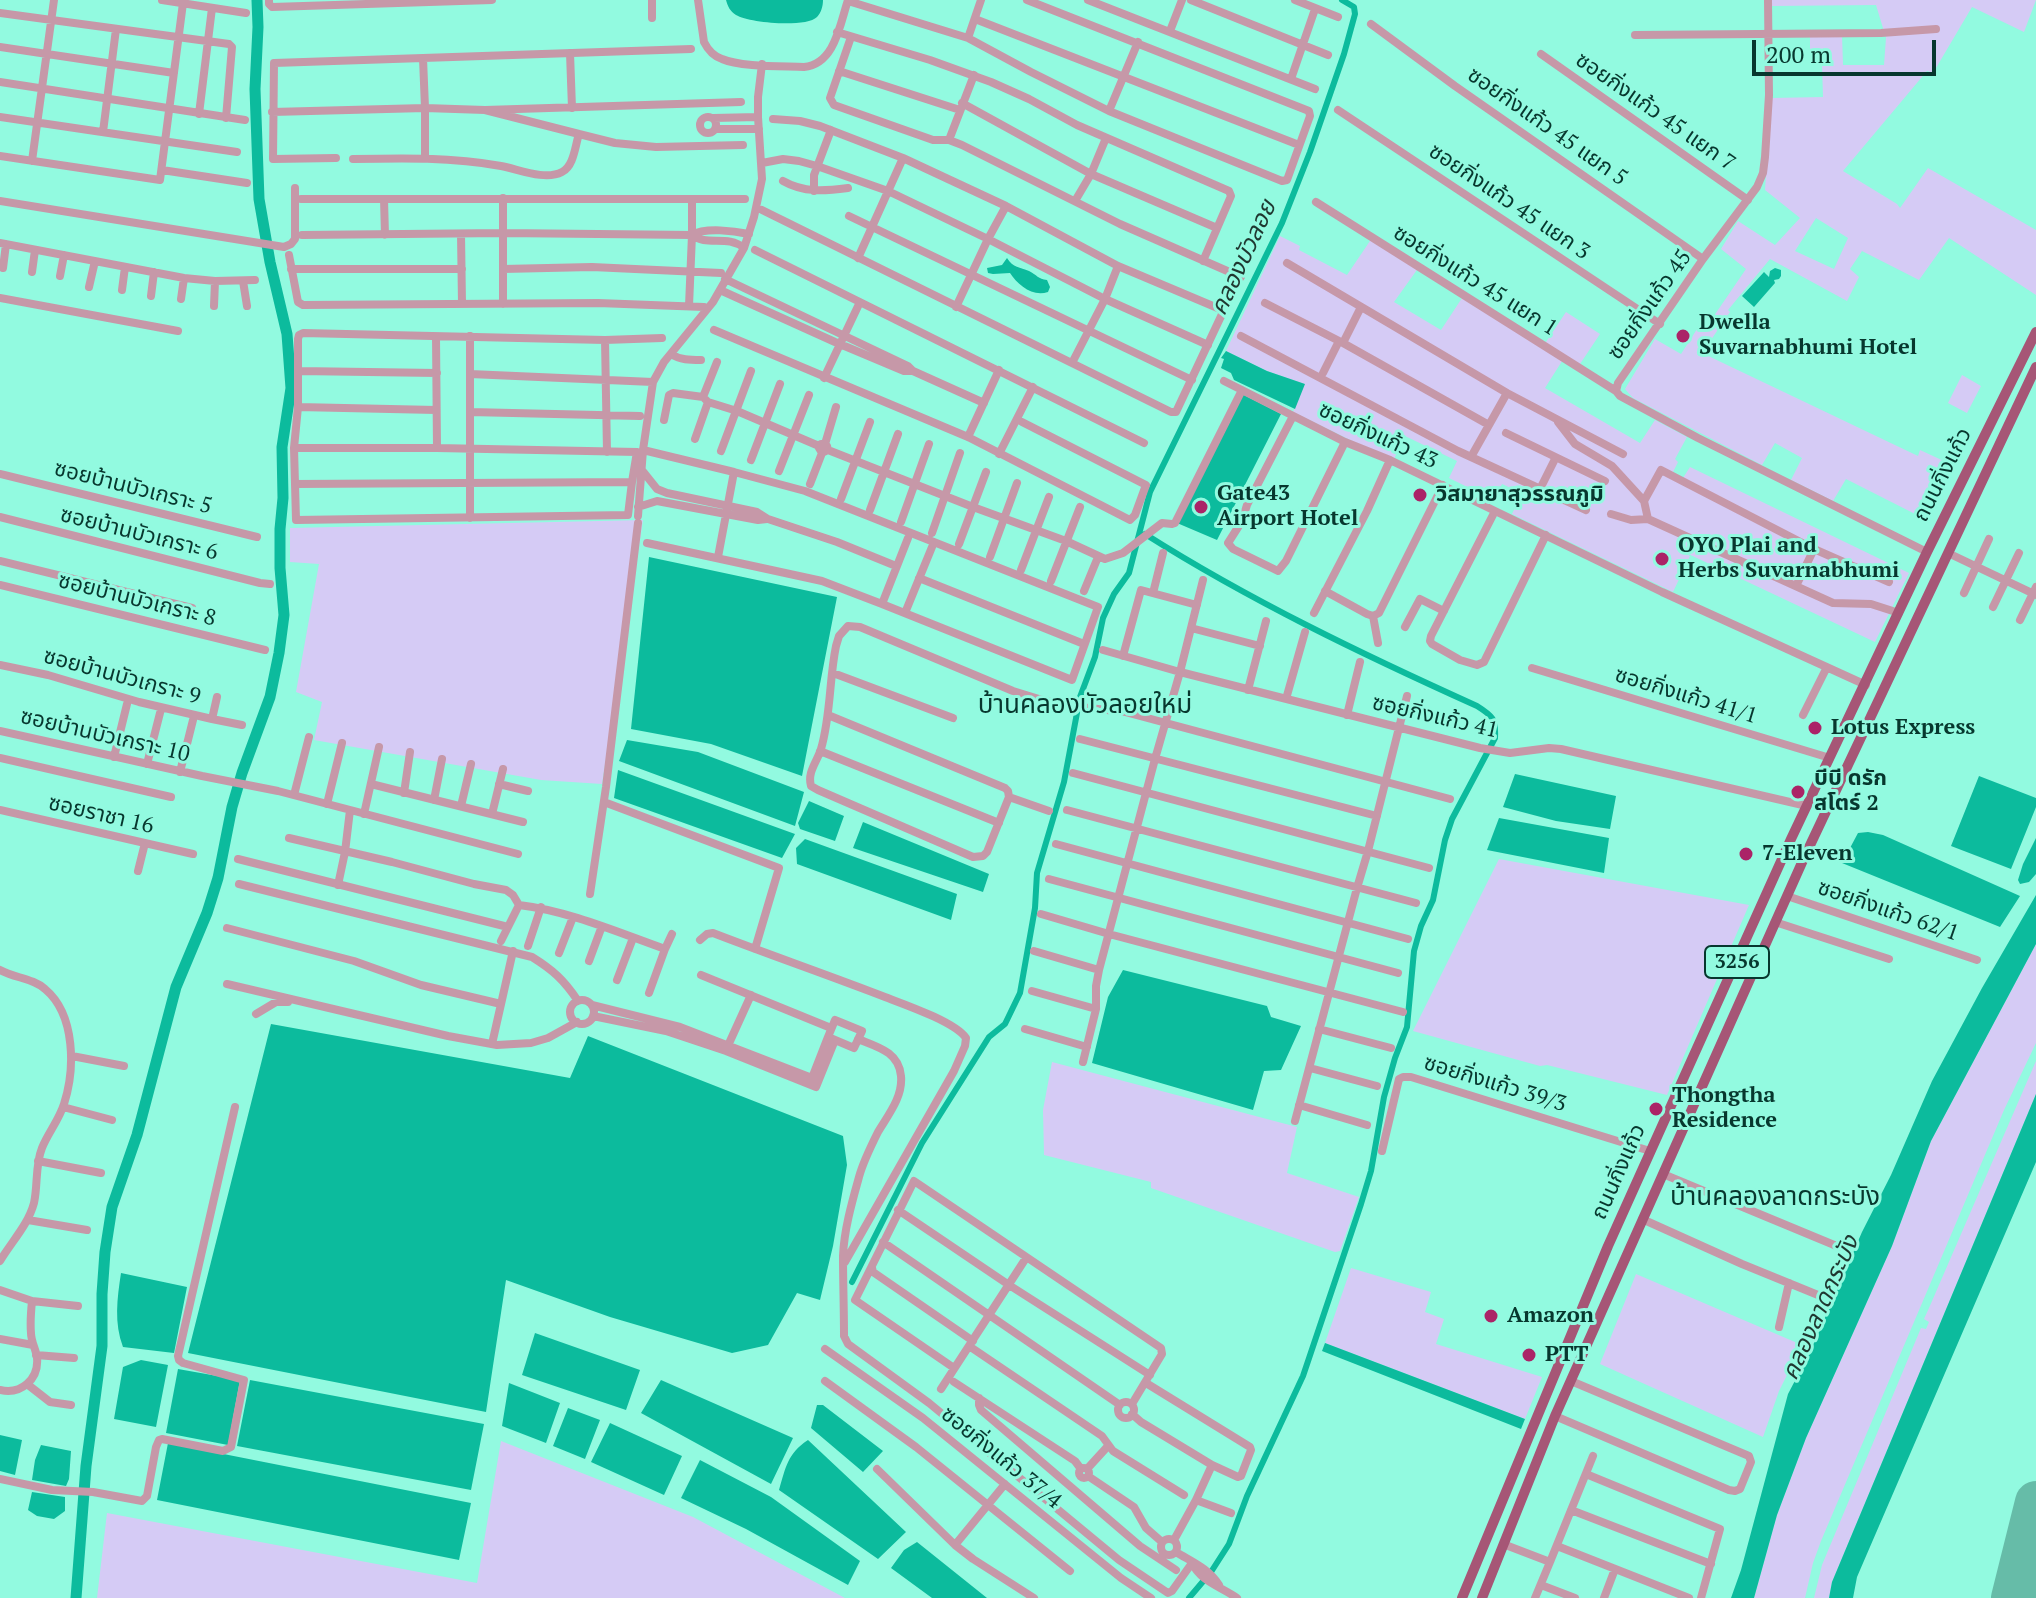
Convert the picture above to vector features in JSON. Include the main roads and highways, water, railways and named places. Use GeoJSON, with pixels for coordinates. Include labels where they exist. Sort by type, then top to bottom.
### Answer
{"type":"FeatureCollection","features":[{"type":"Feature","properties":{"kind":"main road","name":"ถนนกิ่งแก้ว"},"geometry":{"type":"LineString","coordinates":[[1462,1598],[1650,1151],[1807,806],[1927,552],[2035,334],[2036,323]]}},
{"type":"Feature","properties":{"kind":"main road","name":"ถนนกิ่งแก้ว"},"geometry":{"type":"LineString","coordinates":[[1482,1598],[1555,1416],[1775,922],[2036,367]]}},
{"type":"Feature","properties":{"kind":"waterway"},"geometry":{"type":"LineString","coordinates":[[76,1598],[86,1466],[102,1346],[105,1252],[112,1207],[137,1135],[176,987],[218,878],[232,807],[270,697],[284,615],[280,568],[282,447],[291,388],[287,334],[259,199],[255,89],[257,0]]}},
{"type":"Feature","properties":{"kind":"waterway","name":"คลองบัวลอย"},"geometry":{"type":"LineString","coordinates":[[852,1282],[922,1143],[989,1037],[1005,1024],[1020,993],[1035,908],[1037,873],[1064,782],[1080,697],[1095,657],[1103,618],[1114,594],[1129,573],[1150,492],[1282,223],[1310,152],[1355,14],[1354,7],[1342,0]]}},
{"type":"Feature","properties":{"kind":"waterway"},"geometry":{"type":"LineString","coordinates":[[1145,534],[1308,626],[1477,706],[1492,719],[1495,732],[1495,738],[1452,819],[1445,840],[1433,900],[1414,951],[1407,1027],[1384,1097],[1371,1171],[1303,1376],[1247,1496],[1229,1544],[1189,1598]]}},
{"type":"Feature","properties":{"kind":"place","name":"Dwella Suvarnabhumi Hotel"},"geometry":{"type":"Point","coordinates":[1683,336]}},
{"type":"Feature","properties":{"kind":"place","name":"วิสมายาสุวรรณภูมิ"},"geometry":{"type":"Point","coordinates":[1420,495]}},
{"type":"Feature","properties":{"kind":"place","name":"Gate43 Airport Hotel"},"geometry":{"type":"Point","coordinates":[1201,507]}},
{"type":"Feature","properties":{"kind":"place","name":"OYO Plai and Herbs Suvarnabhumi"},"geometry":{"type":"Point","coordinates":[1662,559]}},
{"type":"Feature","properties":{"kind":"place","name":"Lotus Express"},"geometry":{"type":"Point","coordinates":[1815,728]}},
{"type":"Feature","properties":{"kind":"place","name":"บีบี ดรัก สโตร์ 2"},"geometry":{"type":"Point","coordinates":[1798,792]}},
{"type":"Feature","properties":{"kind":"place","name":"7-Eleven"},"geometry":{"type":"Point","coordinates":[1746,854]}},
{"type":"Feature","properties":{"kind":"place","name":"Thongtha Residence"},"geometry":{"type":"Point","coordinates":[1656,1109]}},
{"type":"Feature","properties":{"kind":"place","name":"Amazon"},"geometry":{"type":"Point","coordinates":[1491,1316]}},
{"type":"Feature","properties":{"kind":"place","name":"PTT"},"geometry":{"type":"Point","coordinates":[1529,1355]}},
{"type":"Feature","properties":{"kind":"district","name":"บ้านคลองบัวลอยใหม่"},"geometry":{"type":"Point","coordinates":[1085,706]}},
{"type":"Feature","properties":{"kind":"district","name":"บ้านคลองลาดกระบัง"},"geometry":{"type":"Point","coordinates":[1775,1198]}},
{"type":"Feature","properties":{"kind":"water label","name":"คลองลาดกระบัง"},"geometry":{"type":"Point","coordinates":[1821,1308]}}]}
